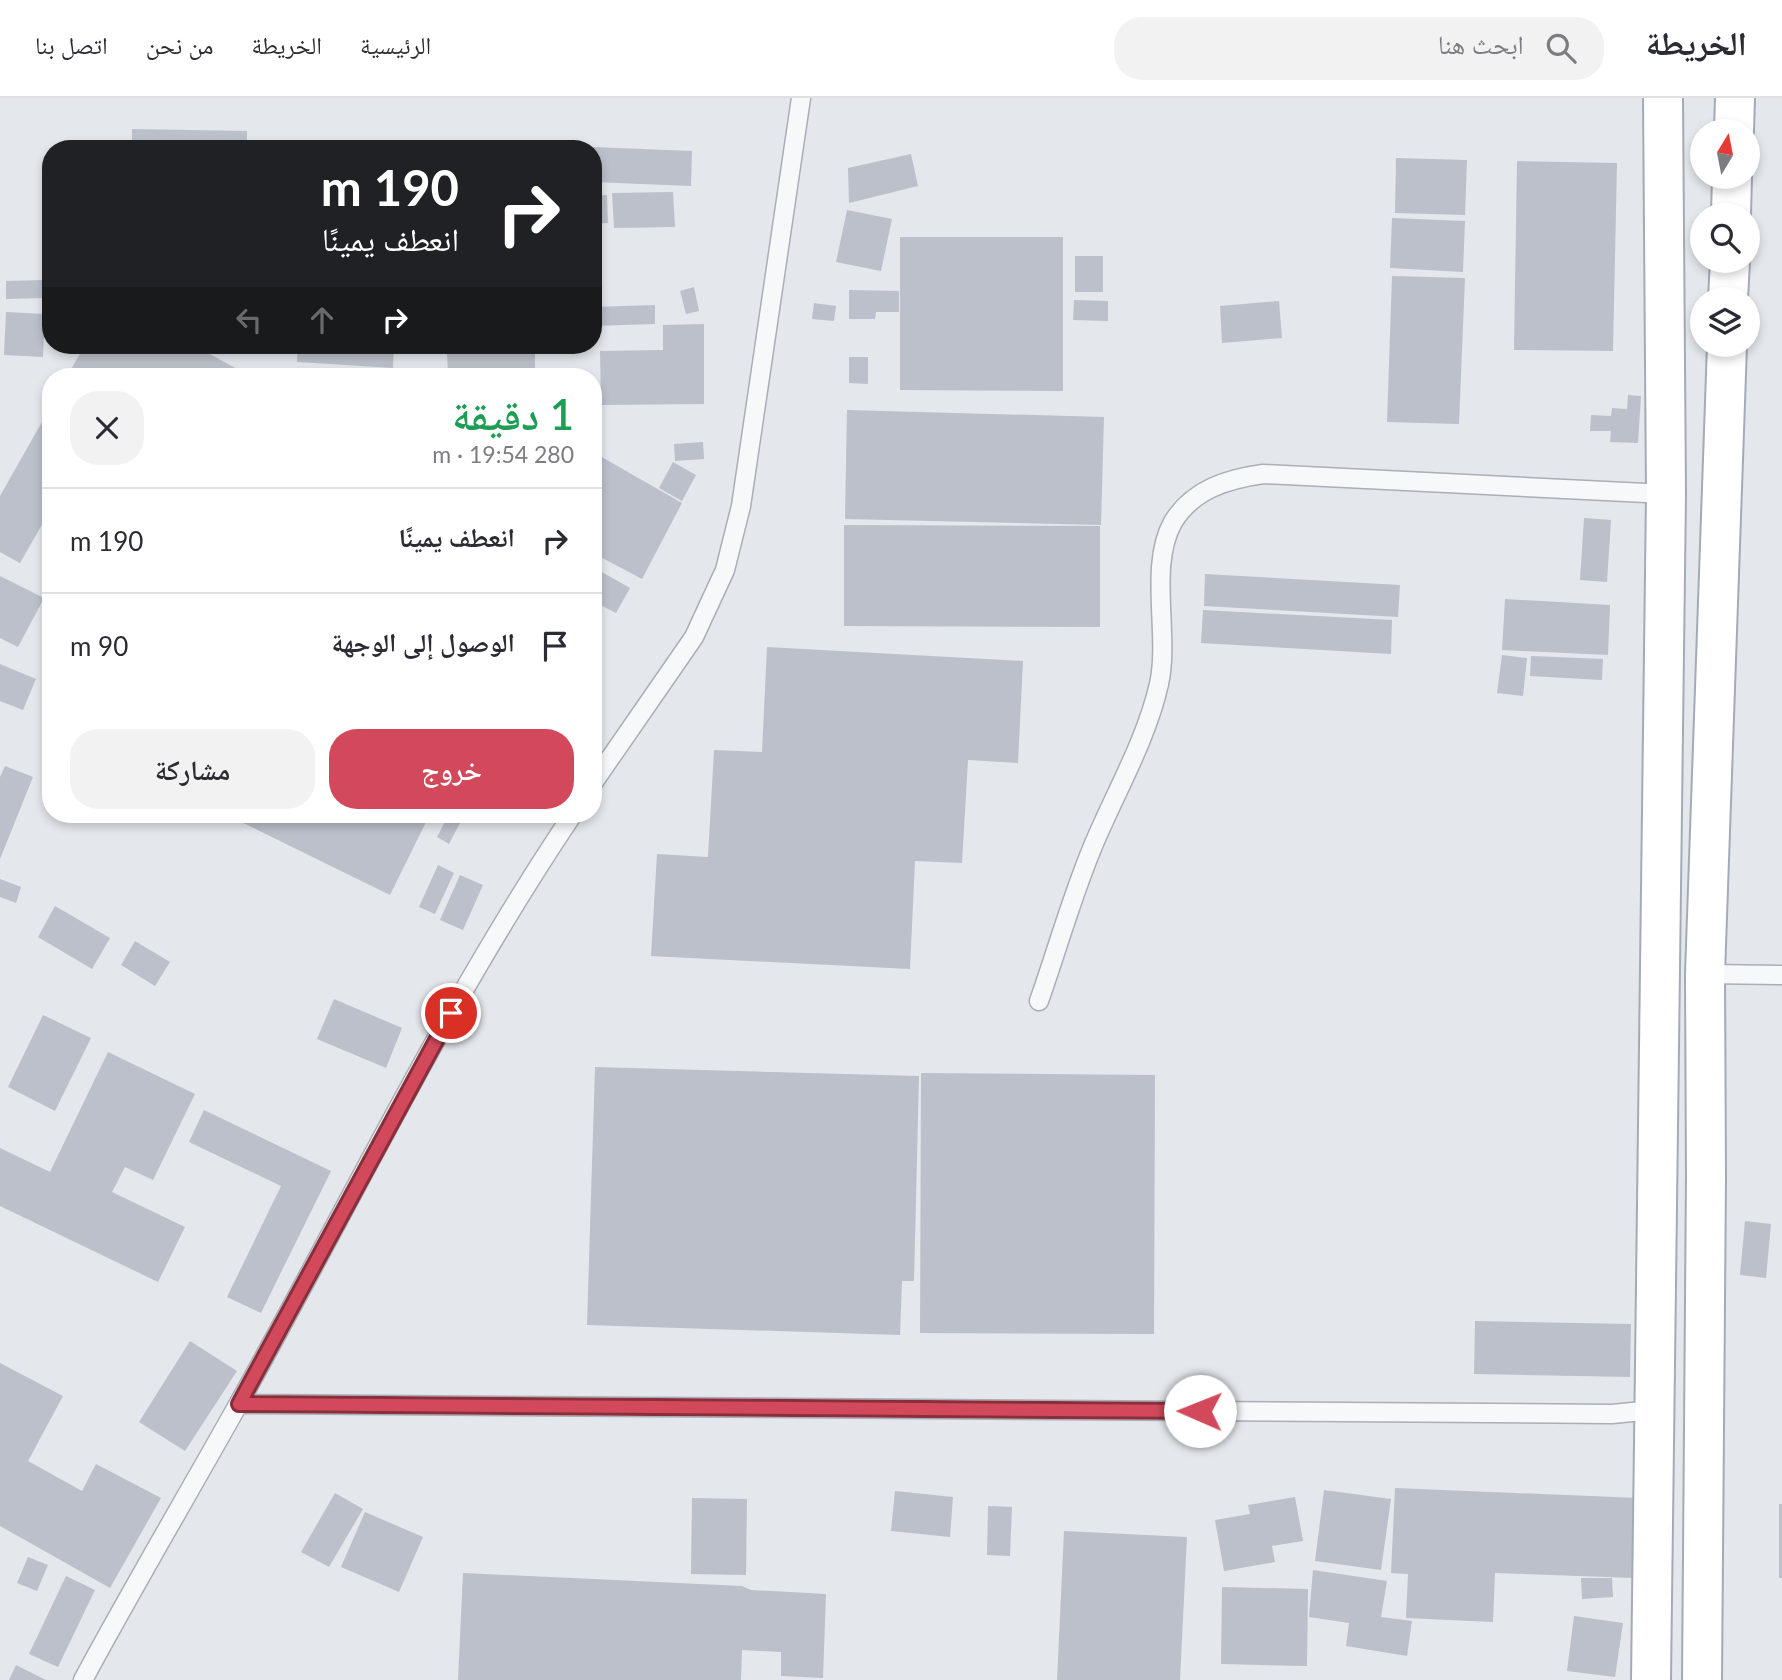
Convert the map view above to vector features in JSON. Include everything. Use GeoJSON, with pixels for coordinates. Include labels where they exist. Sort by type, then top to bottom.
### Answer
{"type":"FeatureCollection","features":[{"type":"Feature","properties":{"kind":"main road"},"geometry":{"type":"LineString","coordinates":[[1651,1680],[1667,494],[1663,98]]}},
{"type":"Feature","properties":{"kind":"main road"},"geometry":{"type":"LineString","coordinates":[[1734,119],[1735,98]]}},
{"type":"Feature","properties":{"kind":"main road"},"geometry":{"type":"LineString","coordinates":[[1702,1680],[1705,974],[1727,357]]}},
{"type":"Feature","properties":{"kind":"lane"},"geometry":{"type":"LineString","coordinates":[[602,770],[694,637],[725,570],[741,506],[801,98]]}},
{"type":"Feature","properties":{"kind":"lane"},"geometry":{"type":"LineString","coordinates":[[1039,1001],[1092,848],[1133,756],[1159,685],[1164,543],[1174,521],[1195,497],[1228,480],[1263,474],[1667,494]]}},
{"type":"Feature","properties":{"kind":"lane"},"geometry":{"type":"LineString","coordinates":[[83,1680],[138,1577],[239,1404],[478,964],[567,823]]}},
{"type":"Feature","properties":{"kind":"lane"},"geometry":{"type":"LineString","coordinates":[[1705,974],[1782,975]]}},
{"type":"Feature","properties":{"kind":"lane"},"geometry":{"type":"LineString","coordinates":[[239,1404],[1612,1414],[1653,1410]]}},
{"type":"Feature","properties":{"kind":"building"},"geometry":{"type":"Polygon","coordinates":[[[132,129],[247,131],[247,140],[132,140],[132,129]]]}},
{"type":"Feature","properties":{"kind":"building"},"geometry":{"type":"Polygon","coordinates":[[[602,147],[692,151],[691,186],[602,182],[602,147]]]}},
{"type":"Feature","properties":{"kind":"building"},"geometry":{"type":"Polygon","coordinates":[[[911,154],[918,186],[849,203],[848,168],[911,154]]]}},
{"type":"Feature","properties":{"kind":"building"},"geometry":{"type":"Polygon","coordinates":[[[1396,158],[1467,160],[1465,215],[1395,213],[1396,158]]]}},
{"type":"Feature","properties":{"kind":"building"},"geometry":{"type":"Polygon","coordinates":[[[1517,161],[1617,163],[1613,351],[1514,350],[1517,161]]]}},
{"type":"Feature","properties":{"kind":"building"},"geometry":{"type":"Polygon","coordinates":[[[673,192],[675,227],[614,228],[612,193],[673,192]]]}},
{"type":"Feature","properties":{"kind":"building"},"geometry":{"type":"Polygon","coordinates":[[[602,195],[607,195],[608,223],[602,223],[602,195]]]}},
{"type":"Feature","properties":{"kind":"building"},"geometry":{"type":"Polygon","coordinates":[[[847,210],[892,219],[881,271],[836,262],[847,210]]]}},
{"type":"Feature","properties":{"kind":"building"},"geometry":{"type":"Polygon","coordinates":[[[1392,218],[1465,221],[1463,272],[1390,268],[1392,218]]]}},
{"type":"Feature","properties":{"kind":"building"},"geometry":{"type":"Polygon","coordinates":[[[900,237],[1063,237],[1063,391],[900,390],[900,237]]]}},
{"type":"Feature","properties":{"kind":"building"},"geometry":{"type":"Polygon","coordinates":[[[1075,256],[1103,256],[1103,292],[1075,292],[1075,256]]]}},
{"type":"Feature","properties":{"kind":"building"},"geometry":{"type":"Polygon","coordinates":[[[1392,276],[1465,278],[1459,424],[1387,422],[1392,276]]]}},
{"type":"Feature","properties":{"kind":"building"},"geometry":{"type":"Polygon","coordinates":[[[42,280],[42,298],[6,299],[6,281],[42,280]]]}},
{"type":"Feature","properties":{"kind":"building"},"geometry":{"type":"Polygon","coordinates":[[[694,287],[699,311],[686,314],[680,291],[694,287]]]}},
{"type":"Feature","properties":{"kind":"building"},"geometry":{"type":"Polygon","coordinates":[[[849,290],[899,291],[899,312],[876,312],[875,319],[849,319],[849,290]]]}},
{"type":"Feature","properties":{"kind":"building"},"geometry":{"type":"Polygon","coordinates":[[[1074,300],[1108,301],[1108,321],[1073,320],[1074,300]]]}},
{"type":"Feature","properties":{"kind":"building"},"geometry":{"type":"Polygon","coordinates":[[[1279,301],[1282,338],[1222,343],[1220,306],[1279,301]]]}},
{"type":"Feature","properties":{"kind":"building"},"geometry":{"type":"Polygon","coordinates":[[[814,303],[836,306],[834,321],[812,319],[814,303]]]}},
{"type":"Feature","properties":{"kind":"building"},"geometry":{"type":"Polygon","coordinates":[[[655,305],[655,324],[602,326],[602,307],[655,305]]]}},
{"type":"Feature","properties":{"kind":"building"},"geometry":{"type":"Polygon","coordinates":[[[6,312],[42,314],[43,357],[4,355],[6,312]]]}},
{"type":"Feature","properties":{"kind":"building"},"geometry":{"type":"Polygon","coordinates":[[[704,324],[704,404],[602,405],[602,351],[663,350],[663,325],[704,324]]]}},
{"type":"Feature","properties":{"kind":"building"},"geometry":{"type":"Polygon","coordinates":[[[80,354],[210,354],[235,368],[72,368],[80,354]]]}},
{"type":"Feature","properties":{"kind":"building"},"geometry":{"type":"Polygon","coordinates":[[[297,354],[394,354],[393,368],[297,362],[297,354]]]}},
{"type":"Feature","properties":{"kind":"building"},"geometry":{"type":"Polygon","coordinates":[[[447,354],[535,354],[535,368],[448,368],[447,354]]]}},
{"type":"Feature","properties":{"kind":"building"},"geometry":{"type":"Polygon","coordinates":[[[849,357],[868,357],[868,384],[849,383],[849,357]]]}},
{"type":"Feature","properties":{"kind":"building"},"geometry":{"type":"Polygon","coordinates":[[[1628,395],[1641,396],[1638,443],[1610,442],[1611,431],[1590,431],[1591,415],[1611,416],[1612,408],[1627,409],[1628,395]]]}},
{"type":"Feature","properties":{"kind":"building"},"geometry":{"type":"Polygon","coordinates":[[[847,410],[1104,417],[1101,525],[845,519],[847,410]]]}},
{"type":"Feature","properties":{"kind":"building"},"geometry":{"type":"Polygon","coordinates":[[[42,422],[42,525],[20,563],[0,552],[0,496],[42,422]]]}},
{"type":"Feature","properties":{"kind":"building"},"geometry":{"type":"Polygon","coordinates":[[[703,442],[704,459],[675,461],[674,444],[703,442]]]}},
{"type":"Feature","properties":{"kind":"building"},"geometry":{"type":"Polygon","coordinates":[[[602,457],[682,503],[642,579],[602,558],[602,457]]]}},
{"type":"Feature","properties":{"kind":"building"},"geometry":{"type":"Polygon","coordinates":[[[673,462],[696,475],[682,501],[659,488],[673,462]]]}},
{"type":"Feature","properties":{"kind":"building"},"geometry":{"type":"Polygon","coordinates":[[[1584,518],[1611,520],[1607,582],[1580,580],[1584,518]]]}},
{"type":"Feature","properties":{"kind":"building"},"geometry":{"type":"Polygon","coordinates":[[[844,525],[1100,526],[1100,627],[844,626],[844,525]]]}},
{"type":"Feature","properties":{"kind":"building"},"geometry":{"type":"Polygon","coordinates":[[[602,572],[630,588],[616,613],[602,606],[602,572]]]}},
{"type":"Feature","properties":{"kind":"building"},"geometry":{"type":"Polygon","coordinates":[[[1205,574],[1400,585],[1398,617],[1204,606],[1205,574]]]}},
{"type":"Feature","properties":{"kind":"building"},"geometry":{"type":"Polygon","coordinates":[[[0,576],[42,597],[42,602],[18,647],[0,638],[0,576]]]}},
{"type":"Feature","properties":{"kind":"building"},"geometry":{"type":"Polygon","coordinates":[[[1505,599],[1610,605],[1608,655],[1502,650],[1505,599]]]}},
{"type":"Feature","properties":{"kind":"building"},"geometry":{"type":"Polygon","coordinates":[[[1203,610],[1392,620],[1391,654],[1201,643],[1203,610]]]}},
{"type":"Feature","properties":{"kind":"building"},"geometry":{"type":"Polygon","coordinates":[[[767,647],[1023,661],[1018,763],[968,760],[962,863],[915,861],[910,969],[651,956],[657,854],[708,857],[714,750],[762,752],[767,647]]]}},
{"type":"Feature","properties":{"kind":"building"},"geometry":{"type":"Polygon","coordinates":[[[1502,655],[1527,658],[1523,696],[1497,693],[1502,655]]]}},
{"type":"Feature","properties":{"kind":"building"},"geometry":{"type":"Polygon","coordinates":[[[1531,656],[1603,659],[1602,680],[1530,676],[1531,656]]]}},
{"type":"Feature","properties":{"kind":"building"},"geometry":{"type":"Polygon","coordinates":[[[0,664],[36,679],[23,710],[0,701],[0,664]]]}},
{"type":"Feature","properties":{"kind":"building"},"geometry":{"type":"Polygon","coordinates":[[[5,766],[33,777],[0,859],[0,777],[5,766]]]}},
{"type":"Feature","properties":{"kind":"building"},"geometry":{"type":"Polygon","coordinates":[[[243,823],[426,823],[390,895],[243,823]]]}},
{"type":"Feature","properties":{"kind":"building"},"geometry":{"type":"Polygon","coordinates":[[[444,823],[460,823],[449,844],[437,837],[444,823]]]}},
{"type":"Feature","properties":{"kind":"building"},"geometry":{"type":"Polygon","coordinates":[[[438,865],[454,873],[435,914],[419,907],[438,865]]]}},
{"type":"Feature","properties":{"kind":"building"},"geometry":{"type":"Polygon","coordinates":[[[460,875],[483,885],[463,930],[440,920],[460,875]]]}},
{"type":"Feature","properties":{"kind":"building"},"geometry":{"type":"Polygon","coordinates":[[[0,879],[21,887],[16,903],[0,897],[0,879]]]}},
{"type":"Feature","properties":{"kind":"building"},"geometry":{"type":"Polygon","coordinates":[[[55,906],[110,938],[92,969],[38,937],[55,906]]]}},
{"type":"Feature","properties":{"kind":"building"},"geometry":{"type":"Polygon","coordinates":[[[135,941],[170,962],[155,986],[121,965],[135,941]]]}},
{"type":"Feature","properties":{"kind":"building"},"geometry":{"type":"Polygon","coordinates":[[[334,999],[402,1028],[386,1068],[317,1039],[334,999]]]}},
{"type":"Feature","properties":{"kind":"building"},"geometry":{"type":"Polygon","coordinates":[[[43,1015],[91,1038],[55,1111],[8,1087],[43,1015]]]}},
{"type":"Feature","properties":{"kind":"building"},"geometry":{"type":"Polygon","coordinates":[[[108,1052],[195,1094],[153,1180],[125,1167],[112,1192],[185,1227],[158,1282],[0,1206],[0,1148],[50,1172],[108,1052]]]}},
{"type":"Feature","properties":{"kind":"building"},"geometry":{"type":"Polygon","coordinates":[[[595,1067],[919,1076],[914,1281],[902,1281],[900,1335],[587,1325],[595,1067]]]}},
{"type":"Feature","properties":{"kind":"building"},"geometry":{"type":"Polygon","coordinates":[[[921,1073],[1155,1075],[1154,1334],[920,1333],[921,1073]]]}},
{"type":"Feature","properties":{"kind":"building"},"geometry":{"type":"Polygon","coordinates":[[[204,1110],[331,1171],[261,1313],[227,1297],[281,1186],[189,1142],[204,1110]]]}},
{"type":"Feature","properties":{"kind":"building"},"geometry":{"type":"Polygon","coordinates":[[[1745,1221],[1771,1224],[1766,1278],[1740,1275],[1745,1221]]]}},
{"type":"Feature","properties":{"kind":"building"},"geometry":{"type":"Polygon","coordinates":[[[1475,1321],[1631,1324],[1630,1377],[1474,1374],[1475,1321]]]}},
{"type":"Feature","properties":{"kind":"building"},"geometry":{"type":"Polygon","coordinates":[[[190,1341],[237,1371],[185,1451],[139,1422],[190,1341]]]}},
{"type":"Feature","properties":{"kind":"building"},"geometry":{"type":"Polygon","coordinates":[[[0,1363],[63,1396],[28,1461],[82,1491],[96,1464],[161,1498],[110,1588],[0,1526],[0,1363]]]}},
{"type":"Feature","properties":{"kind":"building"},"geometry":{"type":"Polygon","coordinates":[[[1395,1488],[1638,1498],[1634,1578],[1495,1573],[1493,1622],[1406,1618],[1408,1574],[1391,1573],[1395,1488]]]}},
{"type":"Feature","properties":{"kind":"building"},"geometry":{"type":"Polygon","coordinates":[[[1324,1490],[1391,1499],[1381,1570],[1315,1561],[1324,1490]]]}},
{"type":"Feature","properties":{"kind":"building"},"geometry":{"type":"Polygon","coordinates":[[[895,1491],[953,1497],[950,1537],[891,1531],[895,1491]]]}},
{"type":"Feature","properties":{"kind":"building"},"geometry":{"type":"Polygon","coordinates":[[[335,1493],[363,1509],[329,1567],[301,1552],[335,1493]]]}},
{"type":"Feature","properties":{"kind":"building"},"geometry":{"type":"Polygon","coordinates":[[[1295,1497],[1303,1541],[1272,1546],[1275,1562],[1224,1571],[1215,1520],[1250,1514],[1248,1505],[1295,1497]]]}},
{"type":"Feature","properties":{"kind":"building"},"geometry":{"type":"Polygon","coordinates":[[[692,1498],[747,1499],[746,1575],[691,1574],[692,1498]]]}},
{"type":"Feature","properties":{"kind":"building"},"geometry":{"type":"Polygon","coordinates":[[[1779,1504],[1782,1504],[1782,1578],[1779,1578],[1779,1504]]]}},
{"type":"Feature","properties":{"kind":"building"},"geometry":{"type":"Polygon","coordinates":[[[988,1506],[1012,1507],[1010,1556],[987,1555],[988,1506]]]}},
{"type":"Feature","properties":{"kind":"building"},"geometry":{"type":"Polygon","coordinates":[[[365,1512],[423,1537],[399,1592],[341,1567],[365,1512]]]}},
{"type":"Feature","properties":{"kind":"building"},"geometry":{"type":"Polygon","coordinates":[[[1064,1531],[1187,1537],[1180,1680],[1057,1680],[1064,1531]]]}},
{"type":"Feature","properties":{"kind":"building"},"geometry":{"type":"Polygon","coordinates":[[[28,1557],[48,1565],[37,1591],[17,1583],[28,1557]]]}},
{"type":"Feature","properties":{"kind":"building"},"geometry":{"type":"Polygon","coordinates":[[[1313,1570],[1387,1581],[1381,1617],[1412,1621],[1407,1656],[1346,1646],[1349,1623],[1309,1617],[1313,1570]]]}},
{"type":"Feature","properties":{"kind":"building"},"geometry":{"type":"Polygon","coordinates":[[[463,1573],[742,1586],[751,1590],[826,1594],[823,1678],[781,1676],[781,1652],[742,1650],[741,1680],[458,1680],[463,1573]]]}},
{"type":"Feature","properties":{"kind":"building"},"geometry":{"type":"Polygon","coordinates":[[[66,1576],[95,1590],[58,1667],[29,1654],[66,1576]]]}},
{"type":"Feature","properties":{"kind":"building"},"geometry":{"type":"Polygon","coordinates":[[[1581,1578],[1612,1578],[1613,1597],[1582,1599],[1581,1578]]]}},
{"type":"Feature","properties":{"kind":"building"},"geometry":{"type":"Polygon","coordinates":[[[1222,1587],[1308,1589],[1307,1666],[1221,1664],[1222,1587]]]}},
{"type":"Feature","properties":{"kind":"building"},"geometry":{"type":"Polygon","coordinates":[[[1574,1616],[1623,1623],[1615,1677],[1567,1671],[1574,1616]]]}},
{"type":"Feature","properties":{"kind":"building"},"geometry":{"type":"Polygon","coordinates":[[[16,1665],[46,1680],[9,1680],[16,1665]]]}},
{"type":"Feature","properties":{"kind":"route"},"geometry":{"type":"LineString","coordinates":[[451,1013],[239,1404],[1200,1411]]}}]}
